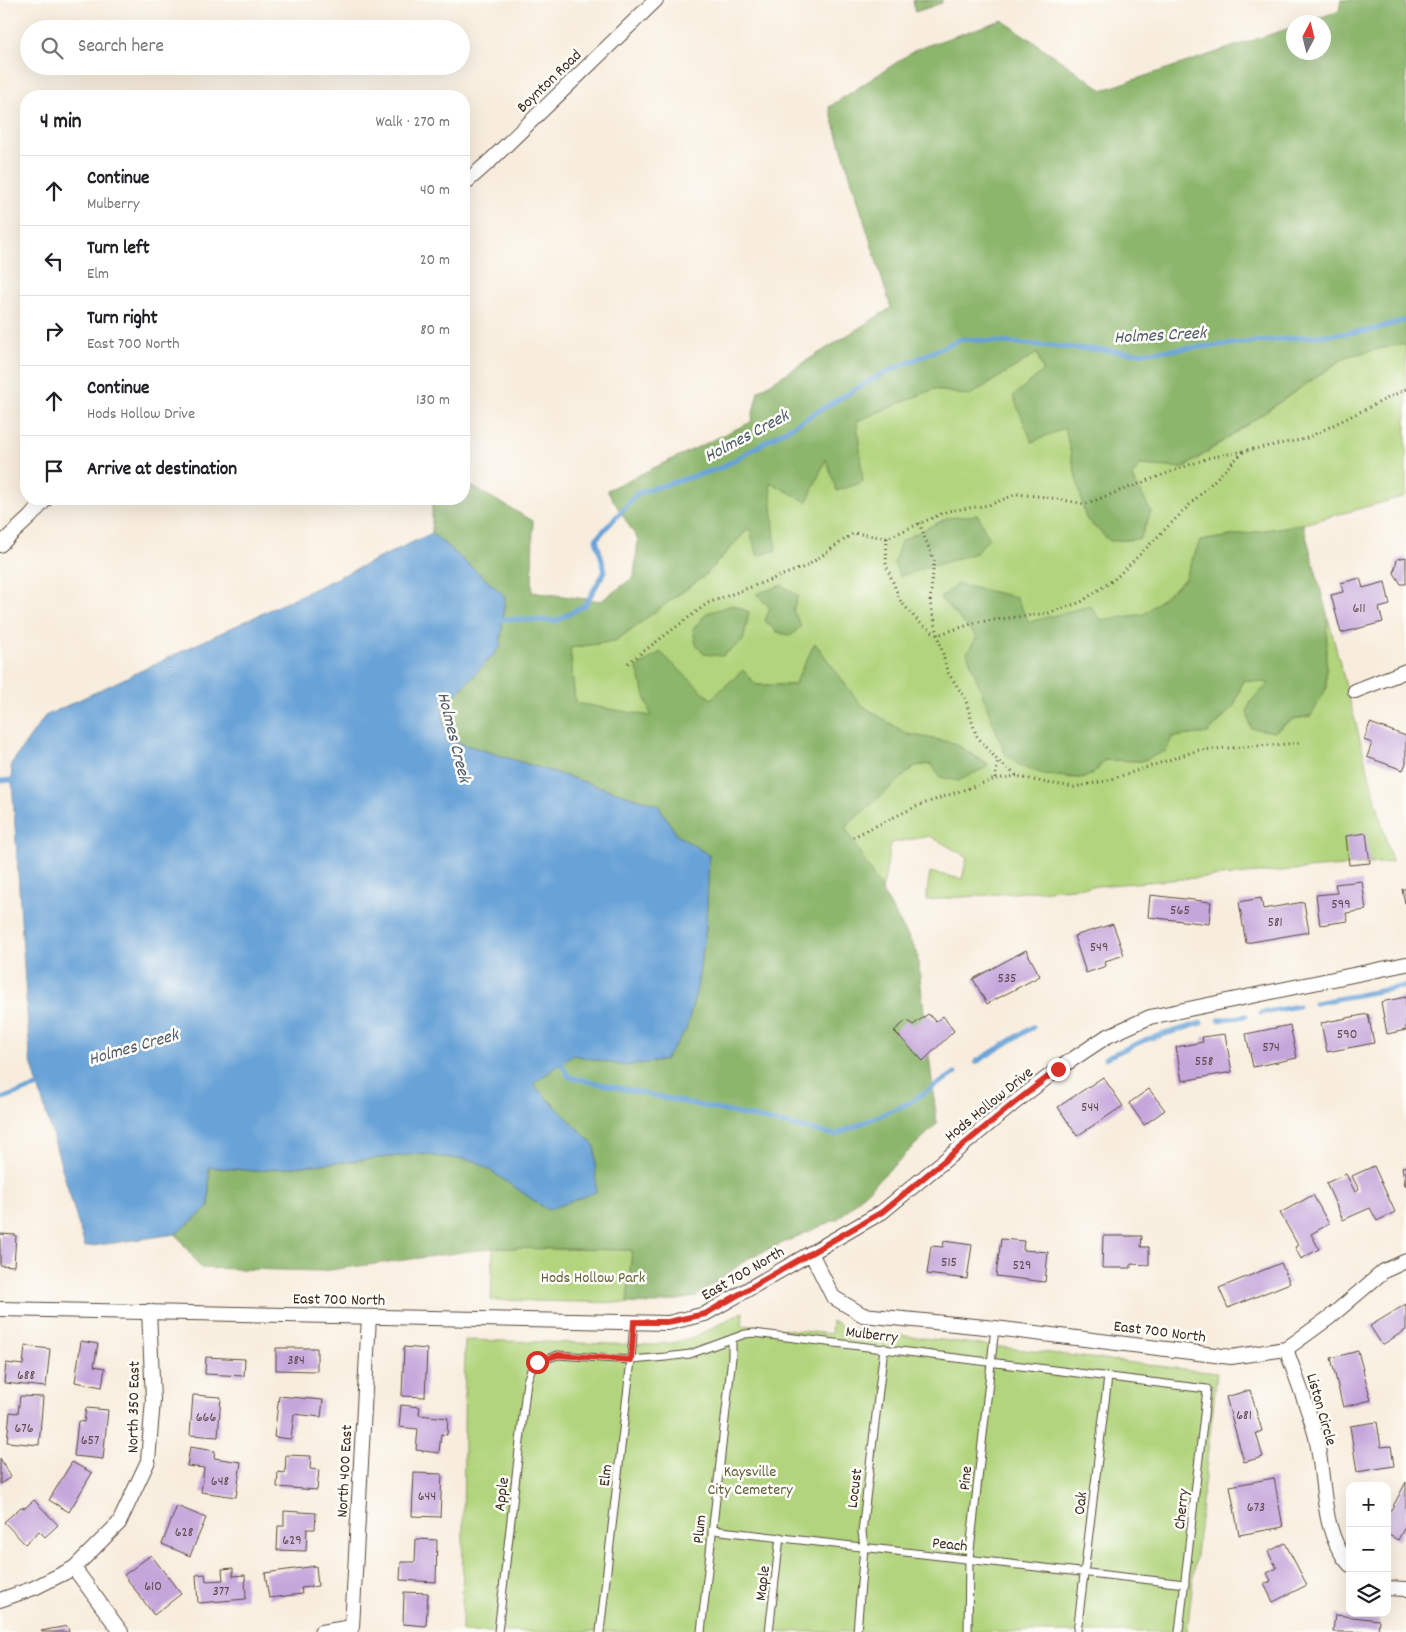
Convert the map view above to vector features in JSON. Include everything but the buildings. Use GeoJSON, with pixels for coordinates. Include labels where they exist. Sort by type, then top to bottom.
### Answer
{"type":"FeatureCollection","features":[{"type":"Feature","properties":{"kind":"street","name":"Boynton Road"},"geometry":{"type":"LineString","coordinates":[[470,178],[656,0]]}},
{"type":"Feature","properties":{"kind":"street"},"geometry":{"type":"LineString","coordinates":[[0,545],[41,505]]}},
{"type":"Feature","properties":{"kind":"street"},"geometry":{"type":"LineString","coordinates":[[1355,690],[1406,671]]}},
{"type":"Feature","properties":{"kind":"street","name":"Hods Hollow Drive"},"geometry":{"type":"LineString","coordinates":[[811,1253],[882,1212],[1013,1104],[1058,1069],[1106,1037],[1150,1017],[1406,964]]}},
{"type":"Feature","properties":{"kind":"street","name":"East 700 North"},"geometry":{"type":"LineString","coordinates":[[0,1310],[150,1311],[668,1322],[705,1314],[811,1253],[833,1297],[863,1315],[995,1328],[1231,1357],[1286,1349],[1330,1317],[1384,1270],[1406,1260]]}},
{"type":"Feature","properties":{"kind":"street","name":"North 350 East"},"geometry":{"type":"LineString","coordinates":[[0,1600],[34,1588],[74,1568],[119,1524],[148,1461],[153,1400],[150,1311]]}},
{"type":"Feature","properties":{"kind":"street","name":"North 400 East"},"geometry":{"type":"LineString","coordinates":[[321,1632],[352,1627],[369,1317]]}},
{"type":"Feature","properties":{"kind":"street","name":"Liston Circle"},"geometry":{"type":"LineString","coordinates":[[1286,1349],[1315,1434],[1330,1528],[1342,1557],[1346,1561]]}},
{"type":"Feature","properties":{"kind":"street"},"geometry":{"type":"LineString","coordinates":[[74,1568],[121,1632]]}},
{"type":"Feature","properties":{"kind":"street"},"geometry":{"type":"LineString","coordinates":[[1391,1588],[1406,1589]]}},
{"type":"Feature","properties":{"kind":"lane","name":"Elm"},"geometry":{"type":"LineString","coordinates":[[600,1632],[634,1322]]}},
{"type":"Feature","properties":{"kind":"lane","name":"Pine"},"geometry":{"type":"LineString","coordinates":[[968,1632],[969,1559],[995,1328]]}},
{"type":"Feature","properties":{"kind":"lane","name":"Mulberry"},"geometry":{"type":"LineString","coordinates":[[537,1362],[558,1355],[631,1360],[690,1354],[745,1334],[754,1333],[1208,1389]]}},
{"type":"Feature","properties":{"kind":"lane","name":"Plum"},"geometry":{"type":"LineString","coordinates":[[701,1632],[732,1357],[732,1339]]}},
{"type":"Feature","properties":{"kind":"lane","name":"Locust"},"geometry":{"type":"LineString","coordinates":[[857,1632],[864,1547],[862,1532],[884,1348]]}},
{"type":"Feature","properties":{"kind":"lane","name":"Apple"},"geometry":{"type":"LineString","coordinates":[[498,1632],[528,1381],[531,1370],[537,1362]]}},
{"type":"Feature","properties":{"kind":"lane","name":"Oak"},"geometry":{"type":"LineString","coordinates":[[1077,1632],[1108,1377]]}},
{"type":"Feature","properties":{"kind":"lane","name":"Cherry"},"geometry":{"type":"LineString","coordinates":[[1179,1632],[1208,1389]]}},
{"type":"Feature","properties":{"kind":"lane","name":"Peach"},"geometry":{"type":"LineString","coordinates":[[712,1530],[1185,1584]]}},
{"type":"Feature","properties":{"kind":"lane","name":"Maple"},"geometry":{"type":"LineString","coordinates":[[769,1632],[780,1537]]}},
{"type":"Feature","properties":{"kind":"path"},"geometry":{"type":"LineString","coordinates":[[628,663],[708,603],[807,566],[854,533],[887,538],[948,511],[989,505],[1017,494],[1085,504],[1208,458],[1305,439],[1406,389]]}},
{"type":"Feature","properties":{"kind":"path"},"geometry":{"type":"LineString","coordinates":[[937,635],[978,622],[1049,613],[1082,602],[1116,578],[1244,451]]}},
{"type":"Feature","properties":{"kind":"path"},"geometry":{"type":"LineString","coordinates":[[919,523],[934,561],[930,602],[947,671],[965,698],[976,736],[998,761],[1017,776]]}},
{"type":"Feature","properties":{"kind":"path"},"geometry":{"type":"LineString","coordinates":[[887,538],[886,565],[901,602],[919,622],[937,635]]}},
{"type":"Feature","properties":{"kind":"path"},"geometry":{"type":"LineString","coordinates":[[853,837],[917,806],[995,779],[1017,776],[1047,784],[1074,787],[1106,781],[1199,750],[1300,742]]}},
{"type":"Feature","properties":{"kind":"path"},"geometry":{"type":"LineString","coordinates":[[995,779],[998,761]]}},
{"type":"Feature","properties":{"kind":"green space"},"geometry":{"type":"Polygon","coordinates":[[[913,0],[942,0],[942,3],[915,12],[913,0]]]}},
{"type":"Feature","properties":{"kind":"green space"},"geometry":{"type":"Polygon","coordinates":[[[1341,0],[1406,0],[1406,346],[1401,344],[1347,356],[1183,468],[1140,465],[1132,476],[1151,512],[1140,539],[1110,541],[1086,519],[1065,428],[1032,442],[1013,396],[1043,371],[1037,353],[969,396],[934,389],[857,421],[863,482],[837,491],[826,459],[807,502],[770,482],[776,550],[758,556],[749,528],[704,576],[615,641],[570,648],[575,703],[651,716],[637,668],[660,652],[711,699],[743,670],[756,685],[794,685],[815,643],[860,704],[907,734],[954,743],[989,766],[958,781],[940,777],[931,764],[915,766],[845,827],[917,952],[937,1124],[839,1218],[749,1258],[695,1297],[655,1304],[627,1303],[632,1250],[493,1248],[322,1271],[201,1268],[176,1234],[209,1207],[209,1167],[256,1171],[419,1154],[476,1161],[548,1210],[595,1146],[532,1084],[573,1055],[626,1066],[697,988],[706,928],[709,855],[677,835],[658,805],[447,739],[442,709],[500,648],[505,596],[432,533],[432,505],[470,505],[470,485],[533,521],[532,592],[601,601],[634,577],[638,540],[607,490],[751,422],[758,391],[891,308],[829,107],[917,49],[1002,20],[1103,90],[1286,29],[1286,60],[1331,60],[1331,15],[1327,15],[1339,11],[1341,0]]]}},
{"type":"Feature","properties":{"kind":"green space"},"geometry":{"type":"Polygon","coordinates":[[[1401,344],[1406,346],[1406,496],[1303,524],[1200,541],[1184,580],[1144,615],[1101,620],[1090,606],[977,637],[1020,766],[1058,776],[1079,778],[1094,773],[1104,760],[1142,761],[1172,737],[1208,733],[1234,706],[1243,680],[1270,682],[1251,701],[1247,712],[1274,732],[1291,720],[1310,716],[1326,689],[1327,614],[1392,862],[926,900],[930,872],[962,879],[967,857],[930,836],[891,843],[880,904],[833,806],[846,826],[915,766],[931,764],[958,781],[989,765],[954,743],[907,734],[860,704],[815,643],[794,685],[756,685],[711,699],[637,668],[652,717],[575,703],[570,648],[615,641],[704,576],[749,528],[770,482],[826,459],[856,421],[934,389],[969,396],[1037,353],[1043,371],[1032,442],[1065,427],[1086,519],[1110,541],[1139,539],[1151,512],[1132,476],[1140,465],[1184,468],[1347,356],[1401,344]],[[757,594],[770,608],[765,621],[801,626],[757,594]],[[749,612],[722,656],[743,640],[749,612]]]}},
{"type":"Feature","properties":{"kind":"green space"},"geometry":{"type":"Polygon","coordinates":[[[978,515],[989,538],[976,553],[900,576],[894,563],[901,541],[947,518],[978,515]]]}},
{"type":"Feature","properties":{"kind":"green space"},"geometry":{"type":"Polygon","coordinates":[[[1303,524],[1327,614],[1326,689],[1311,716],[1291,720],[1274,732],[1251,728],[1247,712],[1251,701],[1269,683],[1243,680],[1234,706],[1208,733],[1172,737],[1166,751],[1142,761],[1104,760],[1093,774],[1080,778],[1043,774],[1020,766],[1005,754],[967,653],[977,637],[940,598],[957,584],[1016,597],[1029,622],[1090,606],[1101,620],[1144,614],[1184,580],[1200,541],[1303,524]]]}},
{"type":"Feature","properties":{"kind":"green space"},"geometry":{"type":"Polygon","coordinates":[[[782,585],[798,596],[793,610],[801,626],[791,636],[777,632],[765,621],[770,608],[756,594],[782,585]]]}},
{"type":"Feature","properties":{"kind":"green space"},"geometry":{"type":"Polygon","coordinates":[[[733,605],[749,612],[743,641],[722,656],[704,654],[696,645],[693,629],[707,613],[733,605]]]}},
{"type":"Feature","properties":{"kind":"green space","name":"Hods Hollow Park"},"geometry":{"type":"Polygon","coordinates":[[[493,1248],[632,1250],[627,1303],[491,1300],[493,1248]]]}},
{"type":"Feature","properties":{"kind":"green space","name":"Kaysville City Cemetery"},"geometry":{"type":"Polygon","coordinates":[[[743,1312],[742,1325],[831,1334],[832,1321],[857,1330],[1217,1373],[1187,1632],[462,1632],[465,1340],[655,1345],[678,1342],[696,1336],[743,1312]]]}},
{"type":"Feature","properties":{"kind":"water"},"geometry":{"type":"Polygon","coordinates":[[[432,533],[505,596],[500,648],[442,709],[447,739],[658,805],[677,835],[709,855],[706,928],[697,988],[686,1030],[665,1060],[626,1066],[573,1055],[533,1084],[595,1146],[596,1192],[548,1210],[476,1161],[419,1154],[256,1171],[209,1167],[209,1207],[176,1234],[85,1247],[30,1058],[11,764],[45,716],[432,533]]]}},
{"type":"Feature","properties":{"kind":"waterway","name":"Holmes Creek"},"geometry":{"type":"LineString","coordinates":[[498,621],[503,619],[556,621],[585,605],[605,571],[596,539],[638,493],[721,468],[880,375],[962,339],[1138,353],[1368,331],[1406,320]]}},
{"type":"Feature","properties":{"kind":"waterway"},"geometry":{"type":"LineString","coordinates":[[0,781],[12,780]]}},
{"type":"Feature","properties":{"kind":"waterway"},"geometry":{"type":"LineString","coordinates":[[1315,1003],[1406,986]]}},
{"type":"Feature","properties":{"kind":"waterway"},"geometry":{"type":"LineString","coordinates":[[1261,1013],[1298,1006]]}},
{"type":"Feature","properties":{"kind":"waterway"},"geometry":{"type":"LineString","coordinates":[[1219,1020],[1246,1016]]}},
{"type":"Feature","properties":{"kind":"waterway"},"geometry":{"type":"LineString","coordinates":[[1105,1058],[1145,1040],[1201,1023]]}},
{"type":"Feature","properties":{"kind":"waterway"},"geometry":{"type":"LineString","coordinates":[[976,1062],[1033,1027]]}},
{"type":"Feature","properties":{"kind":"waterway"},"geometry":{"type":"LineString","coordinates":[[558,1058],[569,1077],[835,1135],[909,1103],[955,1073]]}},
{"type":"Feature","properties":{"kind":"waterway","name":"Holmes Creek"},"geometry":{"type":"LineString","coordinates":[[0,1099],[42,1085]]}},
{"type":"Feature","properties":{"kind":"route"},"geometry":{"type":"LineString","coordinates":[[537,1362],[558,1355],[631,1360],[634,1322],[668,1322],[705,1314],[882,1212],[1058,1069]]}}]}
